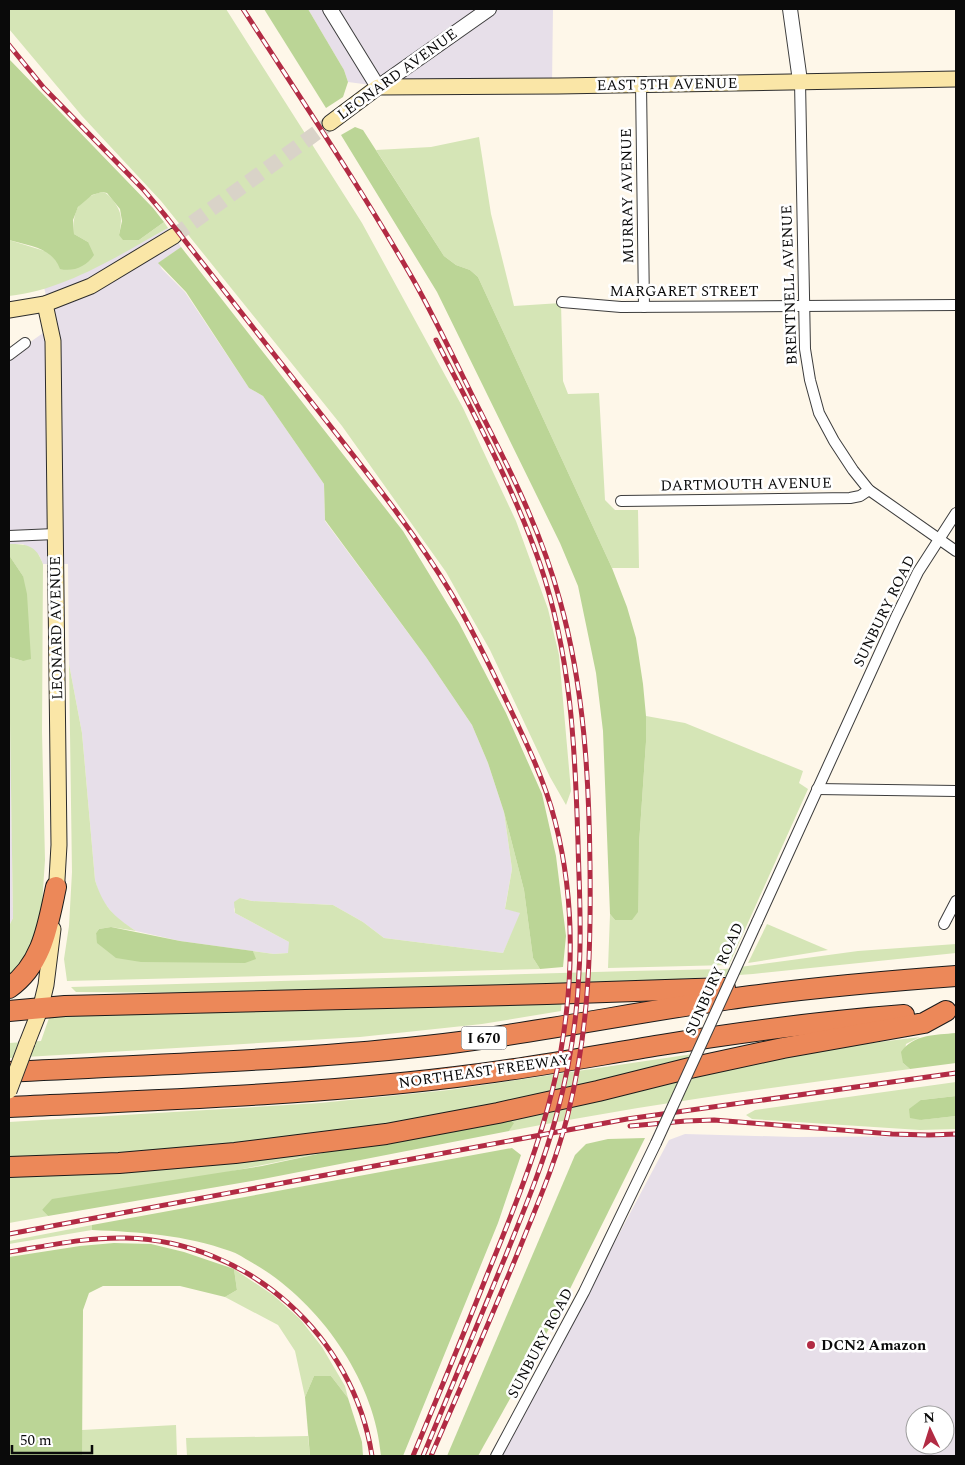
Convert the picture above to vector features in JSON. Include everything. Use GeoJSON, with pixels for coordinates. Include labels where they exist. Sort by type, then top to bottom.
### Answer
{"type":"FeatureCollection","features":[{"type":"Feature","properties":{"kind":"highway"},"geometry":{"type":"LineString","coordinates":[[9,988],[22,976],[39,952],[45,938],[56,887]]}},
{"type":"Feature","properties":{"kind":"highway"},"geometry":{"type":"LineString","coordinates":[[9,1011],[40,1010],[65,1006],[691,990],[869,977],[956,974]]}},
{"type":"Feature","properties":{"kind":"highway","name":"I 670"},"geometry":{"type":"LineString","coordinates":[[9,1072],[228,1061],[433,1045],[752,996],[956,974]]}},
{"type":"Feature","properties":{"kind":"highway"},"geometry":{"type":"LineString","coordinates":[[9,1167],[119,1163],[225,1154],[386,1134],[498,1113],[783,1048],[924,1023],[951,1010]]}},
{"type":"Feature","properties":{"kind":"highway","name":"NORTHEAST FREEWAY"},"geometry":{"type":"LineString","coordinates":[[9,1107],[239,1095],[456,1077],[695,1039],[951,1010]]}},
{"type":"Feature","properties":{"kind":"main road","name":"EAST 5TH AVENUE"},"geometry":{"type":"LineString","coordinates":[[378,87],[956,79]]}},
{"type":"Feature","properties":{"kind":"main road","name":"LEONARD AVENUE"},"geometry":{"type":"LineString","coordinates":[[330,123],[378,87]]}},
{"type":"Feature","properties":{"kind":"main road"},"geometry":{"type":"LineString","coordinates":[[9,310],[46,304],[91,286],[174,236]]}},
{"type":"Feature","properties":{"kind":"main road","name":"LEONARD AVENUE"},"geometry":{"type":"LineString","coordinates":[[9,1091],[40,1010],[46,985],[59,845],[53,340],[46,304]]}},
{"type":"Feature","properties":{"kind":"street"},"geometry":{"type":"LineString","coordinates":[[330,9],[378,87]]}},
{"type":"Feature","properties":{"kind":"street","name":"LEONARD AVENUE"},"geometry":{"type":"LineString","coordinates":[[378,87],[489,9]]}},
{"type":"Feature","properties":{"kind":"street","name":"BRENTNELL AVENUE"},"geometry":{"type":"LineString","coordinates":[[790,9],[800,81],[805,349],[810,380],[819,413],[834,441],[869,490],[938,539]]}},
{"type":"Feature","properties":{"kind":"street","name":"MURRAY AVENUE"},"geometry":{"type":"LineString","coordinates":[[641,84],[644,306]]}},
{"type":"Feature","properties":{"kind":"street","name":"MARGARET STREET"},"geometry":{"type":"LineString","coordinates":[[562,302],[621,307],[956,304]]}},
{"type":"Feature","properties":{"kind":"street"},"geometry":{"type":"LineString","coordinates":[[9,355],[25,343]]}},
{"type":"Feature","properties":{"kind":"street","name":"DARTMOUTH AVENUE"},"geometry":{"type":"LineString","coordinates":[[621,501],[850,498],[860,496],[869,490]]}},
{"type":"Feature","properties":{"kind":"street","name":"SUNBURY ROAD"},"geometry":{"type":"LineString","coordinates":[[496,1456],[584,1292],[656,1143],[816,789],[918,572],[956,512]]}},
{"type":"Feature","properties":{"kind":"street"},"geometry":{"type":"LineString","coordinates":[[9,536],[55,534]]}},
{"type":"Feature","properties":{"kind":"street"},"geometry":{"type":"LineString","coordinates":[[938,539],[956,551]]}},
{"type":"Feature","properties":{"kind":"street"},"geometry":{"type":"LineString","coordinates":[[816,789],[956,791]]}},
{"type":"Feature","properties":{"kind":"street"},"geometry":{"type":"LineString","coordinates":[[944,924],[956,901]]}},
{"type":"Feature","properties":{"kind":"shaded area"},"geometry":{"type":"Polygon","coordinates":[[[308,9],[553,9],[552,84],[386,87],[348,82],[344,70],[308,9]]]}},
{"type":"Feature","properties":{"kind":"shaded area"},"geometry":{"type":"Polygon","coordinates":[[[168,228],[181,247],[159,263],[162,269],[185,292],[249,388],[263,396],[324,484],[325,521],[426,657],[472,725],[488,763],[504,812],[512,869],[505,908],[521,913],[503,953],[384,938],[363,922],[333,905],[252,901],[240,898],[234,909],[235,913],[289,942],[289,953],[274,954],[180,941],[136,931],[117,919],[100,897],[95,880],[82,733],[69,664],[68,564],[43,564],[39,555],[23,544],[9,544],[9,357],[53,326],[44,287],[68,280],[168,228]]]}},
{"type":"Feature","properties":{"kind":"shaded area"},"geometry":{"type":"Polygon","coordinates":[[[9,625],[13,918],[9,926],[9,625]]]}},
{"type":"Feature","properties":{"kind":"shaded area"},"geometry":{"type":"Polygon","coordinates":[[[685,1134],[795,1137],[956,1136],[956,1456],[501,1456],[669,1140],[685,1134]]]}},
{"type":"Feature","properties":{"kind":"green space"},"geometry":{"type":"Polygon","coordinates":[[[9,9],[226,9],[362,223],[463,408],[516,521],[548,609],[559,655],[571,791],[566,805],[550,777],[490,650],[446,572],[342,426],[161,201],[82,116],[9,29],[9,9]]]}},
{"type":"Feature","properties":{"kind":"green space"},"geometry":{"type":"Polygon","coordinates":[[[264,9],[308,9],[344,70],[348,82],[343,97],[326,108],[264,9]]]}},
{"type":"Feature","properties":{"kind":"green space"},"geometry":{"type":"Polygon","coordinates":[[[9,59],[153,208],[164,222],[139,240],[123,240],[119,235],[122,221],[120,209],[107,193],[102,192],[92,195],[78,207],[73,220],[74,234],[88,242],[94,255],[79,268],[70,270],[60,269],[51,256],[39,248],[9,240],[9,59]]]}},
{"type":"Feature","properties":{"kind":"green space"},"geometry":{"type":"Polygon","coordinates":[[[355,127],[363,130],[444,256],[456,265],[470,270],[478,277],[612,568],[627,607],[636,638],[646,716],[639,844],[638,912],[632,920],[615,920],[610,914],[603,731],[596,673],[578,586],[560,543],[437,292],[341,135],[355,127]]]}},
{"type":"Feature","properties":{"kind":"green space"},"geometry":{"type":"Polygon","coordinates":[[[479,137],[491,214],[514,306],[561,303],[563,381],[568,394],[599,393],[605,500],[615,510],[638,510],[639,568],[612,568],[478,277],[470,270],[456,265],[444,256],[376,150],[431,147],[479,137]]]}},
{"type":"Feature","properties":{"kind":"green space"},"geometry":{"type":"Polygon","coordinates":[[[102,192],[112,199],[120,212],[119,235],[139,240],[164,222],[168,228],[92,270],[71,279],[51,287],[9,296],[9,240],[48,252],[57,261],[88,242],[74,234],[74,219],[76,212],[83,202],[102,192]]]}},
{"type":"Feature","properties":{"kind":"green space"},"geometry":{"type":"Polygon","coordinates":[[[181,247],[403,531],[459,623],[506,713],[542,794],[556,856],[566,936],[563,967],[540,969],[533,958],[524,890],[504,812],[488,763],[472,725],[426,657],[325,520],[324,484],[263,396],[249,388],[186,292],[158,263],[181,247]]]}},
{"type":"Feature","properties":{"kind":"green space"},"geometry":{"type":"Polygon","coordinates":[[[9,544],[26,545],[34,549],[43,564],[42,732],[45,860],[41,920],[29,957],[9,975],[9,926],[13,918],[9,657],[23,661],[23,576],[9,555],[9,544]]]}},
{"type":"Feature","properties":{"kind":"green space"},"geometry":{"type":"Polygon","coordinates":[[[9,555],[23,576],[27,594],[31,659],[23,661],[9,657],[9,555]]]}},
{"type":"Feature","properties":{"kind":"green space"},"geometry":{"type":"Polygon","coordinates":[[[69,664],[82,733],[95,880],[105,904],[115,915],[136,931],[111,927],[99,929],[96,933],[98,943],[255,959],[253,951],[274,954],[288,953],[289,942],[235,913],[234,902],[240,898],[252,901],[333,905],[363,922],[384,938],[503,953],[520,913],[505,909],[512,869],[504,812],[524,890],[533,958],[540,969],[67,981],[64,959],[69,926],[72,872],[69,664]]]}},
{"type":"Feature","properties":{"kind":"green space"},"geometry":{"type":"Polygon","coordinates":[[[646,716],[685,723],[803,771],[799,783],[808,789],[729,965],[608,968],[610,914],[615,920],[639,844],[646,716]]]}},
{"type":"Feature","properties":{"kind":"green space"},"geometry":{"type":"Polygon","coordinates":[[[767,924],[828,950],[748,963],[767,924]]]}},
{"type":"Feature","properties":{"kind":"green space"},"geometry":{"type":"Polygon","coordinates":[[[111,927],[180,941],[253,951],[256,959],[245,963],[141,962],[116,958],[97,943],[96,933],[99,929],[111,927]]]}},
{"type":"Feature","properties":{"kind":"green space"},"geometry":{"type":"Polygon","coordinates":[[[956,944],[956,953],[753,974],[622,983],[202,993],[76,992],[71,987],[725,969],[858,951],[956,944]]]}},
{"type":"Feature","properties":{"kind":"green space"},"geometry":{"type":"Polygon","coordinates":[[[562,997],[561,1011],[482,1024],[360,1037],[9,1058],[9,1043],[41,1041],[49,1018],[54,1013],[562,997]]]}},
{"type":"Feature","properties":{"kind":"green space"},"geometry":{"type":"Polygon","coordinates":[[[956,1033],[956,1063],[910,1069],[903,1063],[901,1052],[912,1042],[926,1036],[956,1033]]]}},
{"type":"Feature","properties":{"kind":"green space"},"geometry":{"type":"Polygon","coordinates":[[[920,1037],[906,1044],[903,1063],[910,1069],[659,1105],[509,1131],[513,1123],[507,1118],[676,1079],[839,1047],[920,1037]]]}},
{"type":"Feature","properties":{"kind":"green space"},"geometry":{"type":"Polygon","coordinates":[[[693,1054],[694,1060],[574,1089],[344,1133],[133,1154],[9,1160],[9,1122],[320,1103],[449,1090],[693,1054]]]}},
{"type":"Feature","properties":{"kind":"green space"},"geometry":{"type":"Polygon","coordinates":[[[956,1082],[956,1096],[921,1100],[920,1120],[956,1116],[956,1129],[920,1130],[752,1119],[746,1115],[755,1110],[956,1082]]]}},
{"type":"Feature","properties":{"kind":"green space"},"geometry":{"type":"Polygon","coordinates":[[[956,1096],[956,1116],[921,1120],[910,1118],[909,1109],[921,1100],[956,1096]]]}},
{"type":"Feature","properties":{"kind":"green space"},"geometry":{"type":"Polygon","coordinates":[[[507,1118],[514,1123],[509,1131],[263,1179],[48,1216],[42,1210],[52,1199],[262,1166],[507,1118]]]}},
{"type":"Feature","properties":{"kind":"green space"},"geometry":{"type":"Polygon","coordinates":[[[645,1138],[560,1309],[478,1456],[447,1456],[575,1155],[586,1144],[608,1139],[645,1138]]]}},
{"type":"Feature","properties":{"kind":"green space"},"geometry":{"type":"Polygon","coordinates":[[[512,1148],[521,1155],[498,1223],[403,1456],[381,1456],[376,1427],[367,1398],[355,1371],[320,1319],[275,1278],[238,1254],[196,1241],[162,1235],[92,1230],[92,1225],[512,1148]]]}},
{"type":"Feature","properties":{"kind":"green space"},"geometry":{"type":"Polygon","coordinates":[[[341,1149],[42,1210],[48,1216],[9,1223],[9,1174],[341,1149]]]}},
{"type":"Feature","properties":{"kind":"green space"},"geometry":{"type":"Polygon","coordinates":[[[92,1225],[92,1230],[9,1244],[9,1241],[92,1225]]]}},
{"type":"Feature","properties":{"kind":"green space"},"geometry":{"type":"Polygon","coordinates":[[[114,1243],[151,1244],[184,1252],[234,1269],[237,1290],[225,1297],[180,1286],[103,1286],[89,1293],[83,1310],[82,1456],[9,1456],[9,1257],[80,1246],[114,1243]]]}},
{"type":"Feature","properties":{"kind":"green space"},"geometry":{"type":"Polygon","coordinates":[[[234,1269],[273,1295],[300,1319],[322,1347],[345,1386],[348,1398],[331,1376],[314,1376],[305,1397],[295,1351],[278,1325],[225,1297],[237,1290],[234,1269]]]}},
{"type":"Feature","properties":{"kind":"green space"},"geometry":{"type":"Polygon","coordinates":[[[314,1376],[331,1376],[348,1398],[362,1442],[363,1456],[310,1456],[305,1397],[314,1376]]]}},
{"type":"Feature","properties":{"kind":"green space"},"geometry":{"type":"Polygon","coordinates":[[[176,1425],[177,1456],[82,1456],[82,1430],[176,1425]]]}},
{"type":"Feature","properties":{"kind":"green space"},"geometry":{"type":"Polygon","coordinates":[[[308,1436],[310,1456],[187,1456],[186,1438],[308,1436]]]}},
{"type":"Feature","properties":{"kind":"tunnel"},"geometry":{"type":"LineString","coordinates":[[174,236],[330,123]]}},
{"type":"Feature","properties":{"kind":"railway"},"geometry":{"type":"LineString","coordinates":[[243,9],[394,246],[439,328],[502,454],[535,526],[553,576],[568,633],[580,699],[588,799],[590,929],[584,1021],[575,1082],[564,1130],[542,1193],[431,1456]]}},
{"type":"Feature","properties":{"kind":"railway"},"geometry":{"type":"LineString","coordinates":[[9,45],[44,88],[143,189],[164,214],[408,527],[451,593],[479,645],[526,743],[555,821],[566,877],[570,935],[570,964],[565,1022],[555,1079],[548,1108],[520,1192],[413,1456]]}},
{"type":"Feature","properties":{"kind":"railway"},"geometry":{"type":"LineString","coordinates":[[423,1456],[520,1221],[551,1135],[561,1099],[572,1045],[578,990],[580,940],[577,806],[573,736],[570,701],[559,633],[540,564],[518,506],[436,340]]}},
{"type":"Feature","properties":{"kind":"railway"},"geometry":{"type":"LineString","coordinates":[[9,1234],[627,1119],[956,1073]]}},
{"type":"Feature","properties":{"kind":"railway"},"geometry":{"type":"LineString","coordinates":[[630,1126],[714,1120],[892,1134],[956,1134]]}},
{"type":"Feature","properties":{"kind":"railway"},"geometry":{"type":"LineString","coordinates":[[9,1252],[81,1240],[126,1238],[171,1243],[213,1256],[253,1277],[288,1303],[318,1335],[343,1372],[361,1412],[372,1456]]}},
{"type":"Feature","properties":{"kind":"place","name":"DCN2 Amazon"},"geometry":{"type":"Point","coordinates":[811,1345]}}]}
